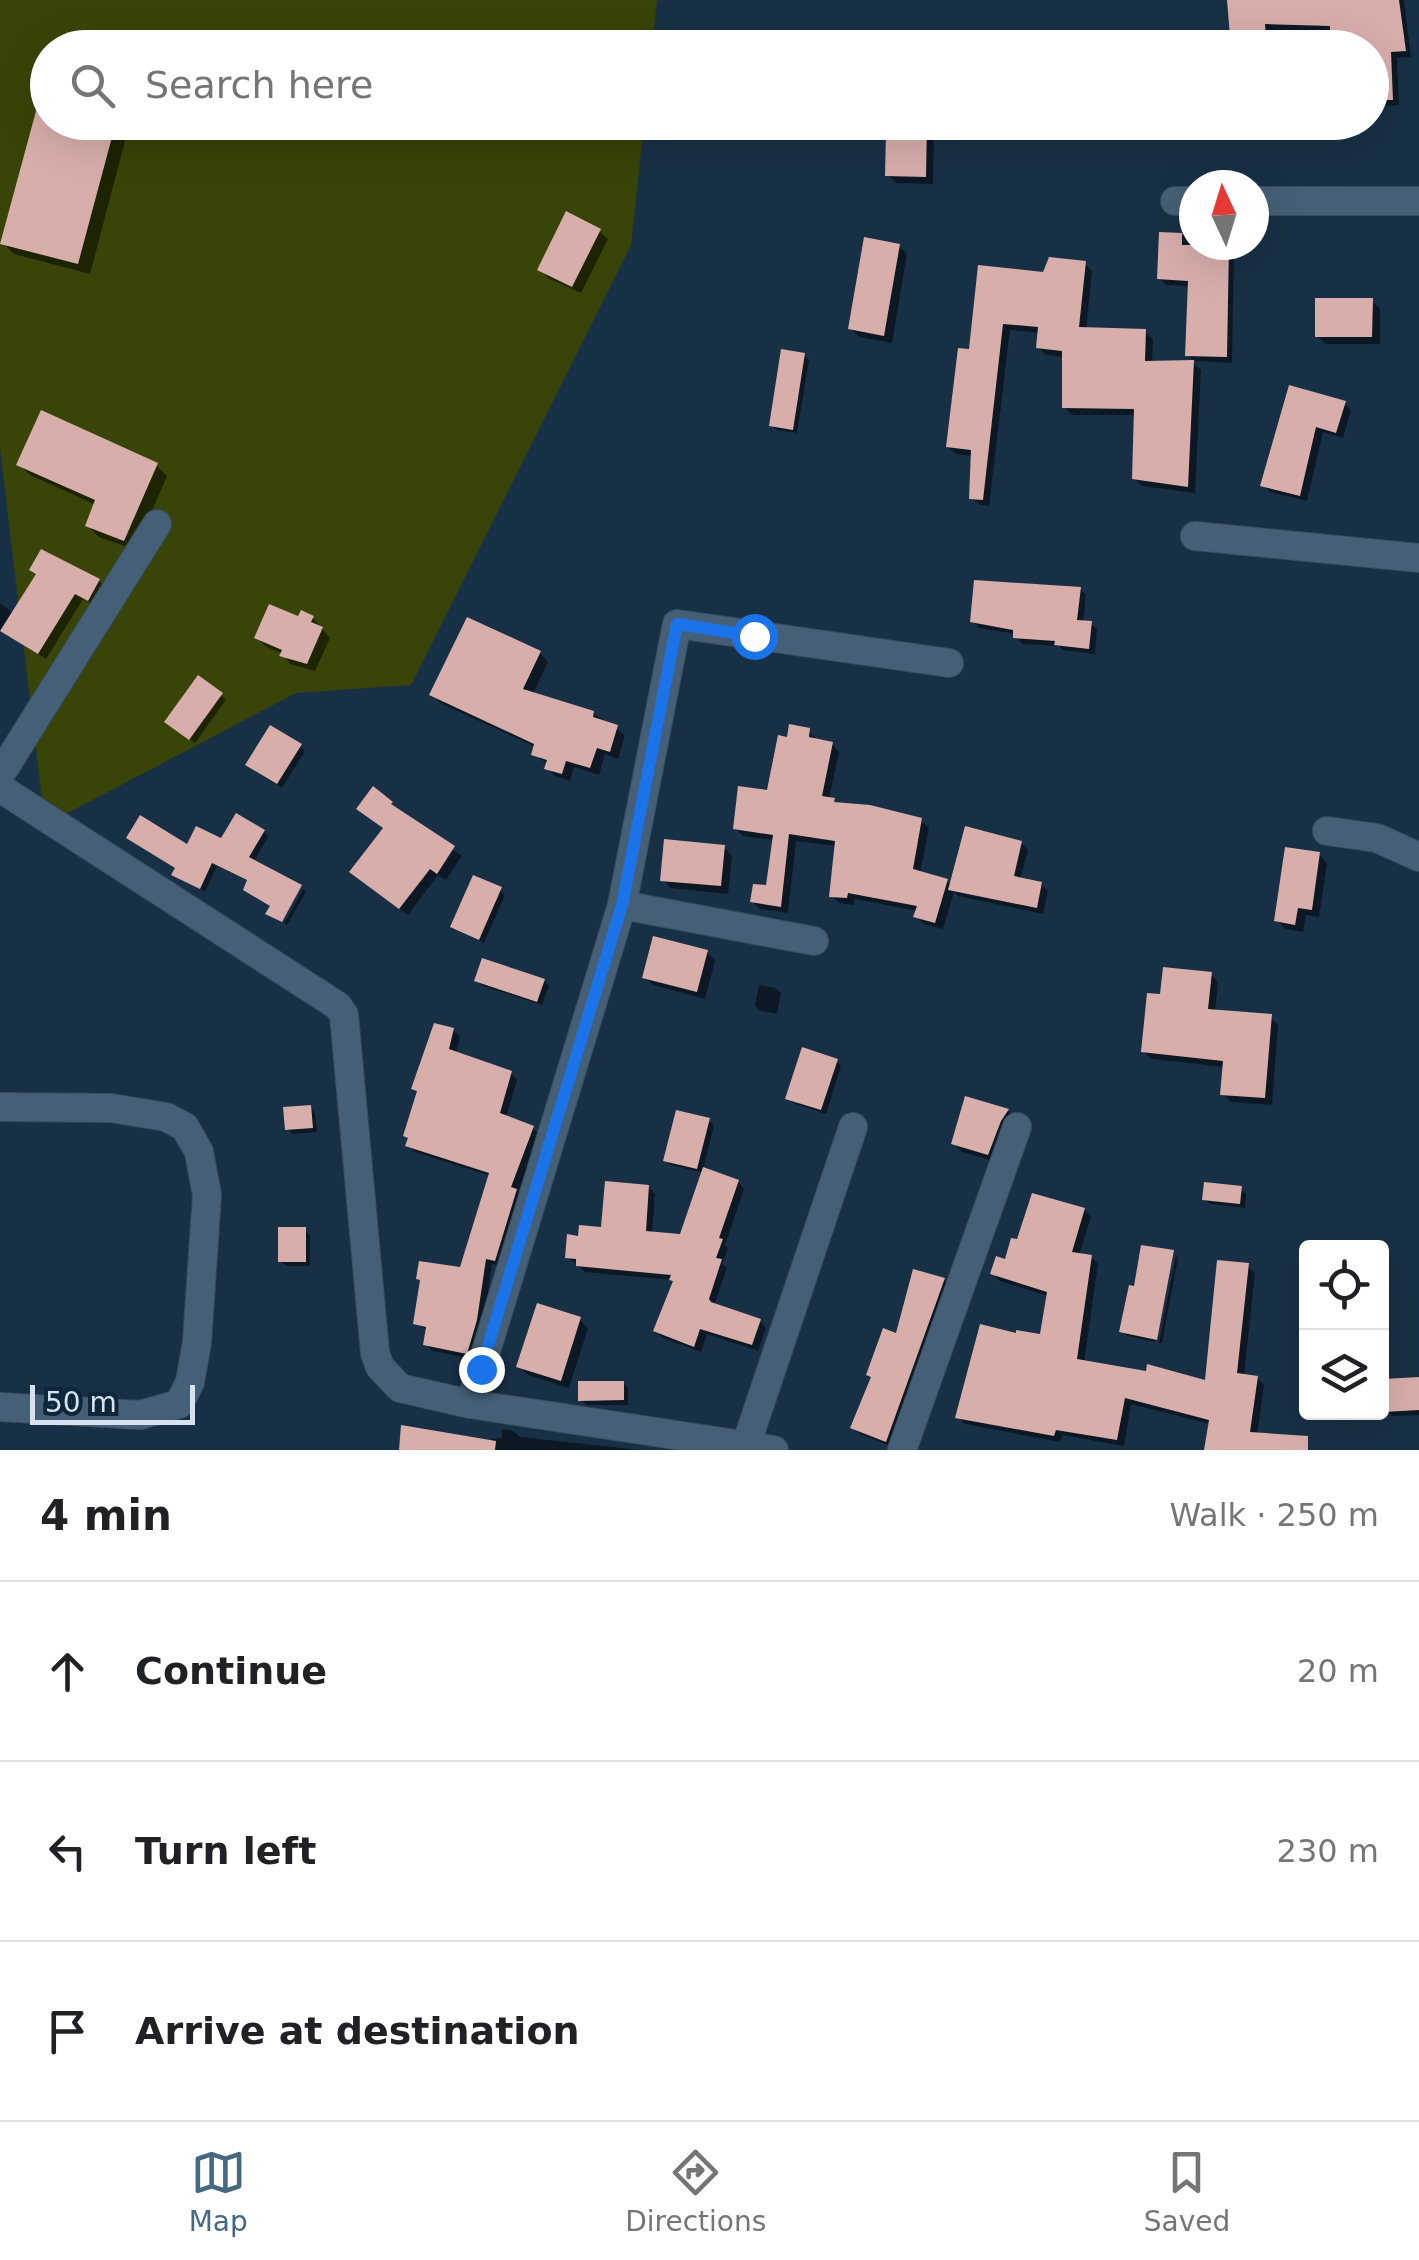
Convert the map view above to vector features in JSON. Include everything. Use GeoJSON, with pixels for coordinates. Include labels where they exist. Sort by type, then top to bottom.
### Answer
{"type":"FeatureCollection","features":[{"type":"Feature","properties":{"kind":"street"},"geometry":{"type":"LineString","coordinates":[[1269,201],[1419,200]]}},
{"type":"Feature","properties":{"kind":"street"},"geometry":{"type":"LineString","coordinates":[[0,775],[157,524]]}},
{"type":"Feature","properties":{"kind":"street"},"geometry":{"type":"LineString","coordinates":[[1195,536],[1419,558]]}},
{"type":"Feature","properties":{"kind":"street"},"geometry":{"type":"LineString","coordinates":[[470,1404],[622,905],[677,624],[949,663]]}},
{"type":"Feature","properties":{"kind":"street"},"geometry":{"type":"LineString","coordinates":[[0,788],[338,1006],[344,1015],[375,1353],[380,1368],[400,1388],[470,1404],[760,1447],[854,1126]]}},
{"type":"Feature","properties":{"kind":"street"},"geometry":{"type":"LineString","coordinates":[[1327,831],[1376,838],[1419,857]]}},
{"type":"Feature","properties":{"kind":"street"},"geometry":{"type":"LineString","coordinates":[[622,905],[814,941]]}},
{"type":"Feature","properties":{"kind":"street"},"geometry":{"type":"LineString","coordinates":[[0,1106],[111,1108],[166,1117],[185,1127],[199,1152],[207,1195],[197,1342],[190,1382],[179,1404],[140,1415],[0,1407]]}},
{"type":"Feature","properties":{"kind":"street"},"geometry":{"type":"LineString","coordinates":[[902,1450],[1017,1127]]}},
{"type":"Feature","properties":{"kind":"green space"},"geometry":{"type":"Polygon","coordinates":[[[0,0],[657,0],[654,30],[30,30],[30,140],[642,140],[631,245],[411,685],[296,693],[45,825],[0,449],[0,0]]]}},
{"type":"Feature","properties":{"kind":"building"},"geometry":{"type":"Polygon","coordinates":[[[1227,0],[1399,0],[1406,51],[1391,52],[1393,100],[1389,100],[1389,30],[1265,24],[1266,30],[1230,30],[1227,0]]]}},
{"type":"Feature","properties":{"kind":"building"},"geometry":{"type":"Polygon","coordinates":[[[30,133],[30,140],[111,140],[78,264],[0,244],[30,133]]]}},
{"type":"Feature","properties":{"kind":"building"},"geometry":{"type":"Polygon","coordinates":[[[886,140],[927,140],[926,177],[885,176],[886,140]]]}},
{"type":"Feature","properties":{"kind":"building"},"geometry":{"type":"Polygon","coordinates":[[[566,211],[601,229],[572,287],[537,270],[566,211]]]}},
{"type":"Feature","properties":{"kind":"building"},"geometry":{"type":"Polygon","coordinates":[[[1159,232],[1179,233],[1179,260],[1229,260],[1227,357],[1185,356],[1188,281],[1157,279],[1159,232]]]}},
{"type":"Feature","properties":{"kind":"building"},"geometry":{"type":"Polygon","coordinates":[[[864,237],[900,244],[884,336],[848,329],[864,237]]]}},
{"type":"Feature","properties":{"kind":"building"},"geometry":{"type":"Polygon","coordinates":[[[1049,257],[1086,261],[1079,327],[1146,329],[1145,361],[1194,360],[1188,487],[1132,479],[1134,409],[1062,408],[1062,351],[1036,348],[1038,327],[1003,324],[983,500],[969,499],[971,450],[946,447],[958,348],[969,349],[978,265],[1043,272],[1049,257]]]}},
{"type":"Feature","properties":{"kind":"building"},"geometry":{"type":"Polygon","coordinates":[[[1315,298],[1373,298],[1372,337],[1315,337],[1315,298]]]}},
{"type":"Feature","properties":{"kind":"building"},"geometry":{"type":"Polygon","coordinates":[[[781,349],[805,353],[793,430],[769,426],[781,349]]]}},
{"type":"Feature","properties":{"kind":"building"},"geometry":{"type":"Polygon","coordinates":[[[1289,385],[1346,401],[1336,433],[1316,427],[1300,496],[1260,486],[1289,385]]]}},
{"type":"Feature","properties":{"kind":"building"},"geometry":{"type":"Polygon","coordinates":[[[41,410],[158,463],[124,541],[85,526],[95,500],[16,465],[41,410]]]}},
{"type":"Feature","properties":{"kind":"building"},"geometry":{"type":"Polygon","coordinates":[[[41,549],[100,579],[88,601],[75,594],[38,654],[0,631],[36,574],[29,570],[41,549]]]}},
{"type":"Feature","properties":{"kind":"building"},"geometry":{"type":"Polygon","coordinates":[[[974,580],[1081,587],[1077,620],[1092,621],[1089,649],[1054,645],[1055,641],[1013,638],[1013,630],[970,622],[974,580]]]}},
{"type":"Feature","properties":{"kind":"building"},"geometry":{"type":"Polygon","coordinates":[[[269,604],[298,616],[301,610],[314,616],[311,622],[323,627],[307,664],[279,656],[282,650],[254,638],[269,604]]]}},
{"type":"Feature","properties":{"kind":"building"},"geometry":{"type":"Polygon","coordinates":[[[467,617],[541,651],[523,689],[594,711],[593,717],[618,725],[610,752],[597,748],[590,768],[566,761],[562,774],[544,769],[547,760],[531,755],[534,744],[429,695],[467,617]]]}},
{"type":"Feature","properties":{"kind":"building"},"geometry":{"type":"Polygon","coordinates":[[[198,675],[223,693],[189,740],[164,722],[198,675]]]}},
{"type":"Feature","properties":{"kind":"building"},"geometry":{"type":"Polygon","coordinates":[[[789,724],[810,728],[809,737],[833,742],[822,796],[835,798],[834,802],[870,805],[922,818],[913,869],[948,879],[935,923],[913,917],[917,906],[848,893],[847,898],[829,897],[835,841],[789,834],[781,907],[750,902],[753,884],[766,885],[773,835],[733,829],[738,786],[767,790],[778,735],[787,737],[789,724]]]}},
{"type":"Feature","properties":{"kind":"building"},"geometry":{"type":"Polygon","coordinates":[[[270,725],[302,744],[277,784],[245,765],[270,725]]]}},
{"type":"Feature","properties":{"kind":"building"},"geometry":{"type":"Polygon","coordinates":[[[373,786],[391,804],[455,846],[437,874],[430,869],[399,909],[349,872],[383,828],[356,809],[373,786]]]}},
{"type":"Feature","properties":{"kind":"building"},"geometry":{"type":"Polygon","coordinates":[[[236,813],[265,830],[249,857],[302,885],[282,922],[265,914],[270,906],[243,890],[247,880],[212,863],[200,889],[171,875],[175,868],[126,838],[140,815],[187,844],[196,826],[221,838],[236,813]]]}},
{"type":"Feature","properties":{"kind":"building"},"geometry":{"type":"Polygon","coordinates":[[[965,826],[1022,841],[1014,876],[1042,882],[1037,908],[948,890],[965,826]]]}},
{"type":"Feature","properties":{"kind":"building"},"geometry":{"type":"Polygon","coordinates":[[[664,839],[725,845],[721,886],[660,881],[664,839]]]}},
{"type":"Feature","properties":{"kind":"building"},"geometry":{"type":"Polygon","coordinates":[[[1285,847],[1320,852],[1312,910],[1298,908],[1295,925],[1274,921],[1285,847]]]}},
{"type":"Feature","properties":{"kind":"building"},"geometry":{"type":"Polygon","coordinates":[[[473,875],[502,887],[479,940],[450,927],[473,875]]]}},
{"type":"Feature","properties":{"kind":"building"},"geometry":{"type":"Polygon","coordinates":[[[653,936],[708,950],[697,992],[642,978],[653,936]]]}},
{"type":"Feature","properties":{"kind":"building"},"geometry":{"type":"Polygon","coordinates":[[[482,958],[545,979],[537,1002],[474,981],[482,958]]]}},
{"type":"Feature","properties":{"kind":"building"},"geometry":{"type":"Polygon","coordinates":[[[1163,967],[1212,972],[1208,1009],[1272,1014],[1265,1098],[1220,1095],[1223,1061],[1141,1052],[1147,993],[1160,994],[1163,967]]]}},
{"type":"Feature","properties":{"kind":"building"},"geometry":{"type":"Polygon","coordinates":[[[434,1023],[454,1028],[449,1049],[512,1071],[500,1113],[534,1126],[511,1187],[517,1189],[495,1261],[486,1259],[477,1320],[467,1354],[423,1345],[426,1327],[413,1324],[419,1261],[460,1267],[489,1173],[405,1146],[408,1138],[403,1136],[417,1091],[411,1089],[434,1023]]]}},
{"type":"Feature","properties":{"kind":"building"},"geometry":{"type":"Polygon","coordinates":[[[802,1047],[838,1059],[821,1110],[785,1099],[802,1047]]]}},
{"type":"Feature","properties":{"kind":"building"},"geometry":{"type":"Polygon","coordinates":[[[965,1096],[1009,1109],[988,1155],[951,1144],[965,1096]]]}},
{"type":"Feature","properties":{"kind":"building"},"geometry":{"type":"Polygon","coordinates":[[[311,1105],[313,1128],[285,1130],[283,1107],[311,1105]]]}},
{"type":"Feature","properties":{"kind":"building"},"geometry":{"type":"Polygon","coordinates":[[[676,1110],[710,1118],[697,1169],[663,1161],[676,1110]]]}},
{"type":"Feature","properties":{"kind":"building"},"geometry":{"type":"Polygon","coordinates":[[[703,1167],[739,1180],[719,1238],[723,1239],[716,1258],[722,1259],[709,1299],[761,1319],[752,1345],[700,1329],[694,1347],[653,1331],[673,1281],[669,1280],[671,1275],[576,1266],[576,1259],[565,1258],[567,1234],[578,1236],[579,1225],[601,1227],[605,1181],[649,1185],[646,1231],[680,1234],[703,1167]]]}},
{"type":"Feature","properties":{"kind":"building"},"geometry":{"type":"Polygon","coordinates":[[[1204,1182],[1242,1186],[1240,1204],[1202,1200],[1204,1182]]]}},
{"type":"Feature","properties":{"kind":"building"},"geometry":{"type":"Polygon","coordinates":[[[1032,1193],[1085,1208],[1072,1252],[1092,1255],[1077,1359],[1146,1371],[1147,1364],[1205,1380],[1217,1260],[1249,1263],[1237,1373],[1258,1376],[1250,1432],[1308,1436],[1308,1450],[1204,1450],[1209,1420],[1125,1398],[1117,1440],[1056,1430],[1054,1436],[955,1418],[980,1324],[1040,1334],[1047,1292],[990,1274],[996,1256],[1005,1259],[1011,1238],[1017,1239],[1032,1193]]]}},
{"type":"Feature","properties":{"kind":"building"},"geometry":{"type":"Polygon","coordinates":[[[278,1227],[306,1227],[306,1262],[278,1262],[278,1227]]]}},
{"type":"Feature","properties":{"kind":"building"},"geometry":{"type":"Polygon","coordinates":[[[1141,1245],[1174,1250],[1157,1340],[1119,1332],[1129,1285],[1134,1286],[1141,1245]]]}},
{"type":"Feature","properties":{"kind":"building"},"geometry":{"type":"Polygon","coordinates":[[[913,1269],[945,1278],[886,1442],[850,1428],[871,1377],[866,1375],[883,1328],[896,1333],[913,1269]]]}},
{"type":"Feature","properties":{"kind":"building"},"geometry":{"type":"Polygon","coordinates":[[[537,1303],[581,1317],[561,1381],[516,1367],[537,1303]]]}},
{"type":"Feature","properties":{"kind":"building"},"geometry":{"type":"Polygon","coordinates":[[[1419,1377],[1419,1410],[1389,1412],[1389,1379],[1419,1377]]]}},
{"type":"Feature","properties":{"kind":"building"},"geometry":{"type":"Polygon","coordinates":[[[578,1381],[624,1381],[624,1400],[578,1401],[578,1381]]]}},
{"type":"Feature","properties":{"kind":"building"},"geometry":{"type":"Polygon","coordinates":[[[401,1425],[496,1441],[495,1450],[399,1450],[401,1425]]]}},
{"type":"Feature","properties":{"kind":"route"},"geometry":{"type":"LineString","coordinates":[[481,1369],[622,905],[677,624],[754,636]]}}]}
